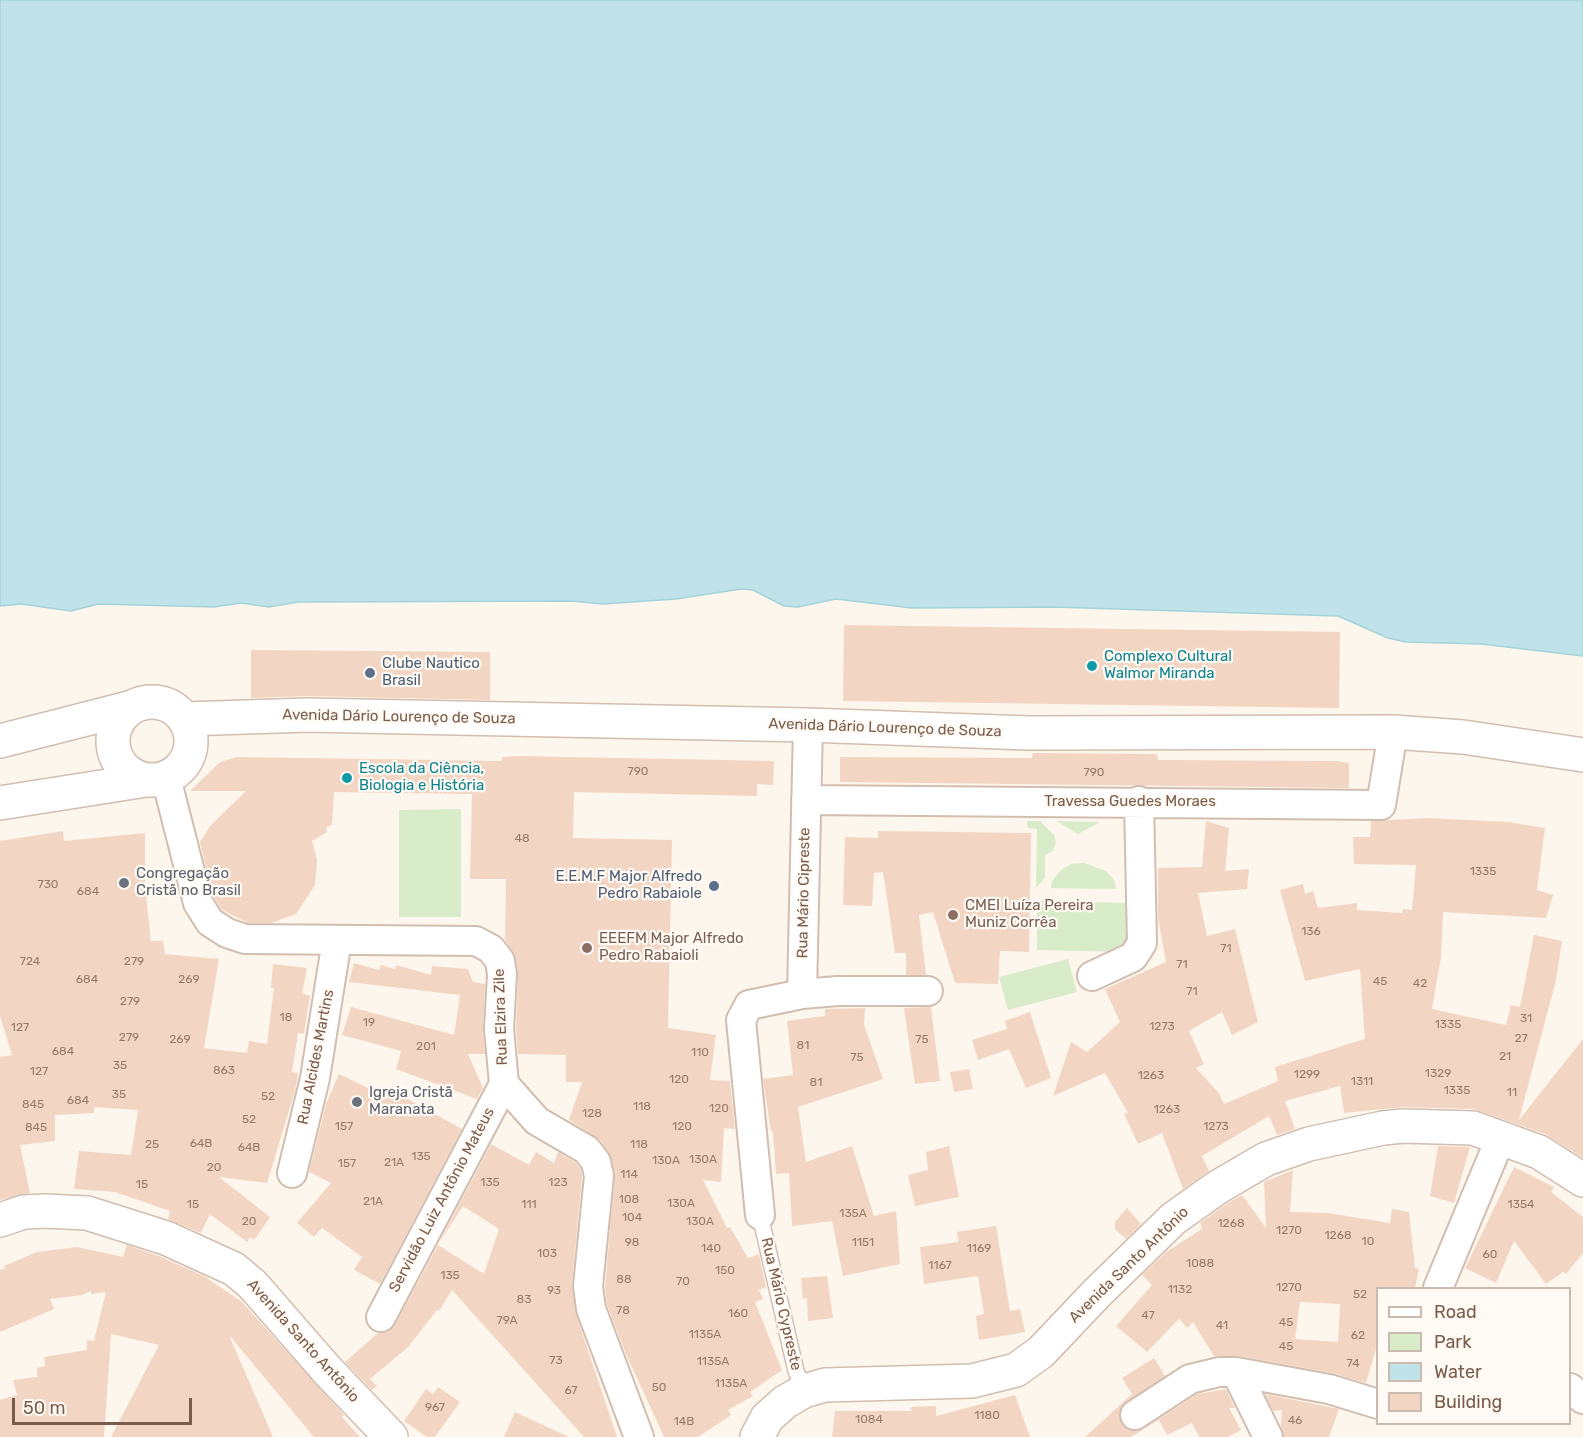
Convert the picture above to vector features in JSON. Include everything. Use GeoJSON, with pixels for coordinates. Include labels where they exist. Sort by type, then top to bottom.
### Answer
{"type":"FeatureCollection","features":[{"type":"Feature","properties":{"kind":"street"},"geometry":{"type":"LineString","coordinates":[[0,741],[149,701],[172,707],[185,719],[191,736],[190,753],[181,768],[156,779],[0,803]]}},
{"type":"Feature","properties":{"kind":"street"},"geometry":{"type":"LineString","coordinates":[[133,707],[116,724],[113,748],[124,770],[156,779]]}},
{"type":"Feature","properties":{"kind":"street","name":"Avenida Dário Lourenço de Souza"},"geometry":{"type":"LineString","coordinates":[[185,719],[308,715],[808,725],[1029,733],[1394,732],[1463,737],[1583,755]]}},
{"type":"Feature","properties":{"kind":"street","name":"Rua Mário Cipreste"},"geometry":{"type":"LineString","coordinates":[[802,994],[808,725]]}},
{"type":"Feature","properties":{"kind":"street","name":"Travessa Guedes Moraes"},"geometry":{"type":"LineString","coordinates":[[806,800],[1139,801],[1381,805],[1394,732]]}},
{"type":"Feature","properties":{"kind":"street","name":"Rua Elzira Zile"},"geometry":{"type":"LineString","coordinates":[[156,779],[198,903],[210,922],[226,933],[245,939],[476,940],[491,949],[500,961],[502,974],[499,1029],[504,1084],[537,1120],[587,1150],[596,1162],[598,1191],[588,1286],[591,1310],[639,1437]]}},
{"type":"Feature","properties":{"kind":"street"},"geometry":{"type":"LineString","coordinates":[[1092,976],[1133,957],[1142,943],[1139,801]]}},
{"type":"Feature","properties":{"kind":"street","name":"Rua Alcides Martins"},"geometry":{"type":"LineString","coordinates":[[292,1173],[315,1078],[337,940]]}},
{"type":"Feature","properties":{"kind":"street"},"geometry":{"type":"LineString","coordinates":[[760,1215],[749,1123],[741,1015],[749,1005],[802,994],[838,991],[928,992]]}},
{"type":"Feature","properties":{"kind":"street","name":"Servidão Luiz Antônio Mateus"},"geometry":{"type":"LineString","coordinates":[[381,1317],[504,1084]]}},
{"type":"Feature","properties":{"kind":"street","name":"Avenida Santo Antônio"},"geometry":{"type":"LineString","coordinates":[[757,1437],[767,1418],[785,1402],[804,1391],[838,1383],[972,1381],[1016,1370],[1041,1352],[1097,1293],[1173,1219],[1218,1187],[1266,1159],[1309,1144],[1403,1125],[1473,1128],[1539,1152],[1583,1180]]}},
{"type":"Feature","properties":{"kind":"street"},"geometry":{"type":"LineString","coordinates":[[1445,1285],[1501,1137]]}},
{"type":"Feature","properties":{"kind":"street","name":"Avenida Santo Antônio"},"geometry":{"type":"LineString","coordinates":[[0,1220],[24,1212],[45,1210],[87,1213],[166,1238],[234,1269],[253,1285],[327,1370],[392,1437]]}},
{"type":"Feature","properties":{"kind":"street"},"geometry":{"type":"LineString","coordinates":[[1136,1415],[1190,1379],[1219,1372],[1236,1372],[1329,1389],[1376,1404]]}},
{"type":"Feature","properties":{"kind":"street"},"geometry":{"type":"LineString","coordinates":[[1236,1372],[1268,1437]]}},
{"type":"Feature","properties":{"kind":"street"},"geometry":{"type":"LineString","coordinates":[[1571,1390],[1583,1399]]}},
{"type":"Feature","properties":{"kind":"lane","name":"Rua Mário Cypreste"},"geometry":{"type":"LineString","coordinates":[[760,1215],[775,1285],[804,1391]]}},
{"type":"Feature","properties":{"kind":"green space"},"geometry":{"type":"Polygon","coordinates":[[[461,809],[461,917],[399,917],[399,810],[461,809]]]}},
{"type":"Feature","properties":{"kind":"green space"},"geometry":{"type":"Polygon","coordinates":[[[1027,821],[1040,821],[1054,835],[1056,842],[1053,851],[1045,855],[1045,878],[1036,888],[1037,829],[1028,828],[1027,821]]]}},
{"type":"Feature","properties":{"kind":"green space"},"geometry":{"type":"Polygon","coordinates":[[[1056,821],[1100,822],[1078,834],[1056,821]]]}},
{"type":"Feature","properties":{"kind":"green space"},"geometry":{"type":"Polygon","coordinates":[[[1084,863],[1106,871],[1114,880],[1116,889],[1051,888],[1052,881],[1061,870],[1071,864],[1084,863]]]}},
{"type":"Feature","properties":{"kind":"green space"},"geometry":{"type":"Polygon","coordinates":[[[1037,901],[1127,903],[1126,952],[1037,950],[1037,901]]]}},
{"type":"Feature","properties":{"kind":"green space"},"geometry":{"type":"Polygon","coordinates":[[[1068,959],[1077,992],[1008,1010],[999,977],[1068,959]]]}},
{"type":"Feature","properties":{"kind":"water"},"geometry":{"type":"Polygon","coordinates":[[[0,0],[1583,0],[1583,656],[1481,644],[1406,642],[1388,638],[1338,616],[1053,607],[912,608],[836,599],[798,607],[784,606],[753,590],[741,589],[676,599],[603,604],[571,601],[298,602],[269,607],[241,603],[214,607],[98,604],[71,611],[21,604],[0,606],[0,0]]]}},
{"type":"Feature","properties":{"kind":"building","name":"Complexo Cultural Walmor Miranda"},"geometry":{"type":"Polygon","coordinates":[[[844,625],[1340,632],[1339,708],[843,701],[844,625]]]}},
{"type":"Feature","properties":{"kind":"building","name":"Clube Nautico Brasil"},"geometry":{"type":"Polygon","coordinates":[[[251,650],[490,652],[490,700],[308,696],[251,698],[251,650]]]}},
{"type":"Feature","properties":{"kind":"building"},"geometry":{"type":"Polygon","coordinates":[[[1033,753],[1157,754],[1158,760],[1335,761],[1349,763],[1349,788],[840,782],[840,757],[1032,758],[1033,753]]]}},
{"type":"Feature","properties":{"kind":"building"},"geometry":{"type":"Polygon","coordinates":[[[237,757],[502,761],[502,757],[774,761],[773,785],[757,784],[757,796],[574,792],[573,838],[672,840],[668,1028],[716,1035],[710,1080],[730,1081],[735,1129],[724,1128],[721,1182],[703,1180],[727,1228],[730,1227],[748,1258],[759,1254],[766,1287],[759,1290],[763,1299],[755,1302],[782,1370],[750,1392],[753,1396],[728,1410],[731,1415],[698,1437],[664,1437],[625,1352],[607,1305],[605,1286],[615,1173],[609,1153],[600,1140],[569,1120],[582,1082],[566,1082],[566,1055],[518,1054],[516,1029],[518,971],[513,952],[505,940],[506,879],[470,879],[472,794],[334,792],[332,825],[326,827],[327,832],[312,841],[317,860],[315,885],[296,914],[271,923],[248,923],[222,910],[213,896],[200,842],[211,825],[246,791],[190,791],[220,762],[237,757]]]}},
{"type":"Feature","properties":{"kind":"building"},"geometry":{"type":"Polygon","coordinates":[[[1427,818],[1508,822],[1545,828],[1537,890],[1553,895],[1546,918],[1443,912],[1441,957],[1432,1009],[1506,1025],[1511,1005],[1520,1007],[1534,935],[1562,941],[1556,980],[1519,1120],[1583,1039],[1583,1158],[1545,1134],[1474,1109],[1403,1107],[1344,1113],[1340,1086],[1285,1101],[1295,1129],[1277,1135],[1269,1116],[1202,1156],[1209,1171],[1183,1189],[1162,1133],[1138,1144],[1124,1114],[1128,1113],[1105,1073],[1053,1096],[1071,1042],[1087,1052],[1120,1022],[1105,989],[1166,962],[1158,918],[1158,868],[1202,867],[1206,821],[1229,828],[1225,871],[1249,869],[1247,889],[1198,893],[1207,936],[1235,929],[1258,1022],[1232,1035],[1222,1012],[1189,1031],[1204,1064],[1196,1068],[1219,1093],[1224,1104],[1278,1081],[1275,1067],[1365,1039],[1360,969],[1305,981],[1280,890],[1303,884],[1305,894],[1313,891],[1318,908],[1357,903],[1357,910],[1402,913],[1403,909],[1412,910],[1416,865],[1354,864],[1353,837],[1370,837],[1371,821],[1427,818]]]}},
{"type":"Feature","properties":{"kind":"building"},"geometry":{"type":"Polygon","coordinates":[[[63,831],[64,841],[145,833],[145,887],[151,941],[163,941],[165,954],[219,959],[204,1048],[247,1053],[249,1041],[267,1044],[274,988],[271,988],[273,964],[307,968],[302,993],[310,996],[304,1034],[298,1033],[292,1072],[298,1073],[295,1091],[267,1183],[219,1177],[270,1217],[254,1240],[250,1237],[247,1242],[210,1214],[201,1233],[168,1219],[170,1211],[115,1192],[74,1189],[79,1151],[131,1155],[138,1110],[94,1107],[94,1113],[55,1115],[55,1141],[20,1145],[30,1193],[0,1200],[0,1057],[12,1055],[0,1016],[0,841],[63,831]]]}},
{"type":"Feature","properties":{"kind":"building","name":"CMEI Luíza Pereira Muniz Corrêa"},"geometry":{"type":"Polygon","coordinates":[[[878,831],[1031,833],[1029,952],[1000,951],[998,984],[955,983],[933,912],[919,915],[926,975],[906,975],[906,953],[895,953],[883,872],[874,873],[872,906],[843,905],[845,837],[878,838],[878,831]]]}},
{"type":"Feature","properties":{"kind":"building"},"geometry":{"type":"Polygon","coordinates":[[[354,963],[379,970],[381,965],[395,969],[396,965],[431,975],[432,966],[468,969],[473,982],[485,984],[483,1028],[485,1054],[468,1054],[483,1088],[477,1099],[396,1069],[401,1051],[342,1035],[351,1007],[454,1035],[460,995],[349,982],[354,963]]]}},
{"type":"Feature","properties":{"kind":"building"},"geometry":{"type":"Polygon","coordinates":[[[931,1007],[940,1081],[915,1084],[904,1008],[931,1007]]]}},
{"type":"Feature","properties":{"kind":"building"},"geometry":{"type":"Polygon","coordinates":[[[865,1008],[864,1025],[883,1079],[798,1107],[806,1162],[852,1146],[874,1216],[896,1211],[900,1264],[843,1276],[832,1221],[792,1226],[789,1173],[776,1174],[773,1132],[771,1132],[763,1079],[793,1075],[787,1021],[825,1016],[825,1009],[865,1008]]]}},
{"type":"Feature","properties":{"kind":"building"},"geometry":{"type":"Polygon","coordinates":[[[1030,1012],[1051,1078],[1026,1088],[1009,1049],[978,1060],[972,1040],[1007,1029],[1005,1021],[1030,1012]]]}},
{"type":"Feature","properties":{"kind":"building"},"geometry":{"type":"Polygon","coordinates":[[[969,1069],[973,1089],[954,1092],[950,1072],[969,1069]]]}},
{"type":"Feature","properties":{"kind":"building"},"geometry":{"type":"Polygon","coordinates":[[[339,1074],[389,1098],[391,1090],[462,1129],[380,1284],[354,1270],[362,1257],[322,1228],[314,1237],[297,1223],[331,1183],[309,1172],[326,1104],[339,1074]]]}},
{"type":"Feature","properties":{"kind":"building"},"geometry":{"type":"Polygon","coordinates":[[[491,1144],[529,1165],[536,1152],[554,1163],[558,1152],[576,1163],[581,1169],[572,1284],[575,1311],[617,1437],[584,1437],[452,1290],[439,1311],[437,1310],[408,1347],[370,1379],[377,1386],[372,1390],[345,1362],[378,1333],[389,1331],[395,1325],[438,1245],[484,1274],[499,1229],[463,1206],[439,1243],[491,1144]]]}},
{"type":"Feature","properties":{"kind":"building"},"geometry":{"type":"Polygon","coordinates":[[[949,1146],[959,1197],[915,1206],[908,1175],[928,1170],[926,1152],[949,1146]]]}},
{"type":"Feature","properties":{"kind":"building"},"geometry":{"type":"Polygon","coordinates":[[[1438,1146],[1470,1147],[1454,1203],[1430,1196],[1438,1146]]]}},
{"type":"Feature","properties":{"kind":"building"},"geometry":{"type":"Polygon","coordinates":[[[1514,1167],[1554,1187],[1551,1192],[1583,1217],[1583,1253],[1566,1274],[1563,1272],[1546,1284],[1514,1241],[1496,1283],[1465,1268],[1514,1167]]]}},
{"type":"Feature","properties":{"kind":"building"},"geometry":{"type":"Polygon","coordinates":[[[1293,1170],[1290,1212],[1328,1213],[1390,1223],[1392,1209],[1409,1212],[1415,1268],[1419,1269],[1415,1287],[1376,1287],[1376,1348],[1366,1383],[1332,1373],[1239,1356],[1214,1356],[1193,1322],[1187,1328],[1179,1319],[1147,1352],[1116,1326],[1152,1285],[1142,1275],[1166,1252],[1202,1229],[1200,1223],[1228,1203],[1242,1195],[1266,1228],[1264,1182],[1293,1170]],[[1300,1302],[1295,1339],[1338,1342],[1340,1304],[1300,1302]]]}},
{"type":"Feature","properties":{"kind":"building"},"geometry":{"type":"Polygon","coordinates":[[[1127,1208],[1141,1224],[1126,1239],[1115,1229],[1115,1222],[1127,1208]]]}},
{"type":"Feature","properties":{"kind":"building"},"geometry":{"type":"Polygon","coordinates":[[[996,1226],[1010,1311],[1020,1309],[1025,1332],[979,1340],[976,1316],[984,1314],[978,1276],[924,1284],[920,1247],[958,1242],[957,1232],[996,1226]]]}},
{"type":"Feature","properties":{"kind":"building"},"geometry":{"type":"Polygon","coordinates":[[[127,1245],[204,1276],[242,1302],[344,1415],[342,1417],[360,1437],[314,1437],[229,1335],[273,1437],[111,1437],[159,1345],[111,1334],[104,1437],[0,1437],[0,1400],[17,1395],[13,1380],[37,1377],[37,1368],[45,1366],[44,1357],[87,1350],[87,1340],[94,1341],[106,1292],[91,1294],[91,1291],[82,1295],[50,1299],[54,1309],[0,1332],[0,1270],[5,1269],[4,1266],[37,1252],[77,1247],[123,1257],[127,1245]]]}},
{"type":"Feature","properties":{"kind":"building"},"geometry":{"type":"Polygon","coordinates":[[[827,1276],[833,1318],[808,1321],[807,1298],[803,1299],[801,1278],[827,1276]]]}},
{"type":"Feature","properties":{"kind":"building"},"geometry":{"type":"Polygon","coordinates":[[[1154,1358],[1165,1376],[1121,1407],[1119,1416],[1127,1429],[1135,1431],[1144,1429],[1197,1394],[1226,1389],[1235,1408],[1229,1408],[1241,1430],[1228,1437],[1199,1437],[1192,1423],[1167,1435],[1159,1420],[1131,1437],[1085,1437],[1132,1394],[1122,1378],[1154,1358]]]}},
{"type":"Feature","properties":{"kind":"building"},"geometry":{"type":"Polygon","coordinates":[[[438,1387],[460,1402],[435,1437],[427,1437],[404,1421],[426,1389],[433,1394],[438,1387]]]}},
{"type":"Feature","properties":{"kind":"building"},"geometry":{"type":"Polygon","coordinates":[[[1265,1394],[1339,1409],[1329,1437],[1284,1437],[1281,1425],[1282,1410],[1273,1411],[1265,1394]]]}},
{"type":"Feature","properties":{"kind":"building"},"geometry":{"type":"Polygon","coordinates":[[[1015,1395],[1030,1437],[832,1437],[835,1411],[911,1411],[911,1407],[936,1406],[936,1416],[1015,1395]]]}},
{"type":"Feature","properties":{"kind":"building"},"geometry":{"type":"Polygon","coordinates":[[[515,1412],[569,1437],[504,1437],[515,1412]]]}},
{"type":"Feature","properties":{"kind":"place","name":"Complexo Cultural Walmor Miranda"},"geometry":{"type":"Point","coordinates":[1092,666]}},
{"type":"Feature","properties":{"kind":"place","name":"Clube Nautico Brasil"},"geometry":{"type":"Point","coordinates":[370,673]}},
{"type":"Feature","properties":{"kind":"place","name":"Escola da Ciência, Biologia e História"},"geometry":{"type":"Point","coordinates":[347,778]}},
{"type":"Feature","properties":{"kind":"place","name":"Congregação Cristã no Brasil"},"geometry":{"type":"Point","coordinates":[124,883]}},
{"type":"Feature","properties":{"kind":"place","name":"E.E.M.F Major Alfredo Pedro Rabaiole"},"geometry":{"type":"Point","coordinates":[714,886]}},
{"type":"Feature","properties":{"kind":"place","name":"CMEI Luíza Pereira Muniz Corrêa"},"geometry":{"type":"Point","coordinates":[953,915]}},
{"type":"Feature","properties":{"kind":"place","name":"EEEFM Major Alfredo Pedro Rabaioli"},"geometry":{"type":"Point","coordinates":[587,948]}},
{"type":"Feature","properties":{"kind":"place","name":"Igreja Cristã Maranata"},"geometry":{"type":"Point","coordinates":[357,1102]}}]}
